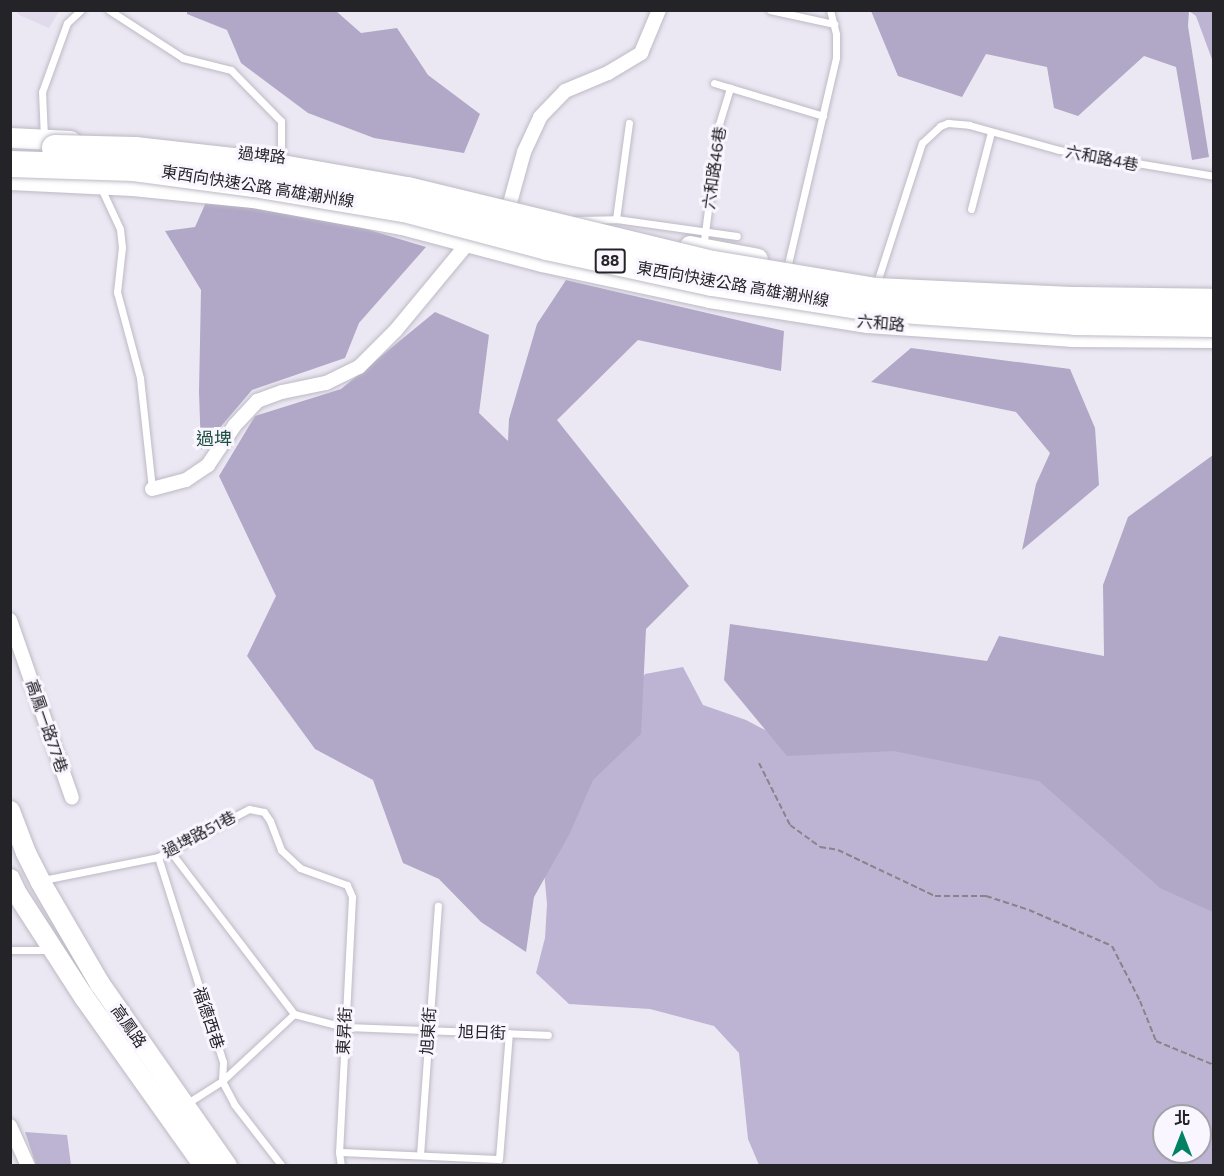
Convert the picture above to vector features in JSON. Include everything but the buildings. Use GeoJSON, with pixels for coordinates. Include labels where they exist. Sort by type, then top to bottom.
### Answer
{"type":"FeatureCollection","features":[{"type":"Feature","properties":{"kind":"highway","name":"東西向快速公路 高雄潮州線"},"geometry":{"type":"LineString","coordinates":[[10,147],[135,150],[259,164],[407,190],[714,264],[876,291],[1077,300],[1214,302]]}},
{"type":"Feature","properties":{"kind":"highway","name":"東西向快速公路 高雄潮州線"},"geometry":{"type":"LineString","coordinates":[[10,164],[134,168],[254,184],[404,209],[547,247],[712,283],[872,308],[1075,322],[1214,324]]}},
{"type":"Feature","properties":{"kind":"main road","name":"過埤路"},"geometry":{"type":"LineString","coordinates":[[10,138],[136,143],[281,156],[510,203]]}},
{"type":"Feature","properties":{"kind":"main road"},"geometry":{"type":"LineString","coordinates":[[10,180],[99,184],[253,198],[402,225],[469,241]]}},
{"type":"Feature","properties":{"kind":"main road"},"geometry":{"type":"LineString","coordinates":[[510,203],[577,220],[704,239],[788,264],[878,279],[1077,289],[1214,291]]}},
{"type":"Feature","properties":{"kind":"main road","name":"六和路"},"geometry":{"type":"LineString","coordinates":[[469,241],[542,262],[710,298],[868,323],[1071,337],[1214,338]]}},
{"type":"Feature","properties":{"kind":"main road","name":"高鳳路"},"geometry":{"type":"LineString","coordinates":[[10,811],[26,853],[40,881],[176,1110],[204,1166]]}},
{"type":"Feature","properties":{"kind":"main road","name":"高鳳路"},"geometry":{"type":"LineString","coordinates":[[13,886],[84,997],[176,1110],[227,1166]]}},
{"type":"Feature","properties":{"kind":"street"},"geometry":{"type":"LineString","coordinates":[[152,489],[186,480],[208,465],[236,425],[257,401],[282,392],[326,383],[359,367],[396,330],[469,241],[510,203],[524,152],[540,117],[565,91],[608,73],[641,52],[659,10]]}},
{"type":"Feature","properties":{"kind":"street","name":"高鳳一路77巷"},"geometry":{"type":"LineString","coordinates":[[10,620],[72,798]]}},
{"type":"Feature","properties":{"kind":"street"},"geometry":{"type":"LineString","coordinates":[[10,1126],[28,1166]]}},
{"type":"Feature","properties":{"kind":"lane"},"geometry":{"type":"LineString","coordinates":[[44,140],[42,92],[67,22],[81,10]]}},
{"type":"Feature","properties":{"kind":"lane"},"geometry":{"type":"LineString","coordinates":[[109,10],[183,58],[231,70],[281,121],[281,156]]}},
{"type":"Feature","properties":{"kind":"lane"},"geometry":{"type":"LineString","coordinates":[[770,10],[834,24]]}},
{"type":"Feature","properties":{"kind":"lane"},"geometry":{"type":"LineString","coordinates":[[788,264],[836,57],[834,24],[830,10]]}},
{"type":"Feature","properties":{"kind":"lane"},"geometry":{"type":"LineString","coordinates":[[714,83],[823,116]]}},
{"type":"Feature","properties":{"kind":"lane","name":"六和路46巷"},"geometry":{"type":"LineString","coordinates":[[704,239],[719,124],[730,88]]}},
{"type":"Feature","properties":{"kind":"lane"},"geometry":{"type":"LineString","coordinates":[[616,219],[629,123]]}},
{"type":"Feature","properties":{"kind":"lane","name":"六和路4巷"},"geometry":{"type":"LineString","coordinates":[[878,279],[922,142],[940,126],[948,123],[963,124],[1059,150],[1214,176]]}},
{"type":"Feature","properties":{"kind":"lane"},"geometry":{"type":"LineString","coordinates":[[971,208],[991,132]]}},
{"type":"Feature","properties":{"kind":"lane"},"geometry":{"type":"LineString","coordinates":[[99,184],[120,229],[122,247],[117,292],[140,378],[152,489]]}},
{"type":"Feature","properties":{"kind":"lane"},"geometry":{"type":"LineString","coordinates":[[577,220],[616,219],[704,239],[737,236]]}},
{"type":"Feature","properties":{"kind":"lane","name":"過埤路51巷"},"geometry":{"type":"LineString","coordinates":[[40,881],[158,857],[241,812],[256,809],[264,812],[270,821],[281,850],[286,856],[300,868],[347,885],[352,897]]}},
{"type":"Feature","properties":{"kind":"lane"},"geometry":{"type":"LineString","coordinates":[[170,851],[294,1014],[222,1081],[176,1110]]}},
{"type":"Feature","properties":{"kind":"lane","name":"福德西巷"},"geometry":{"type":"LineString","coordinates":[[158,857],[223,1062],[222,1081],[234,1104],[282,1166]]}},
{"type":"Feature","properties":{"kind":"lane","name":"東昇街"},"geometry":{"type":"LineString","coordinates":[[341,1166],[339,1152],[344,1027],[352,897]]}},
{"type":"Feature","properties":{"kind":"lane","name":"旭東街"},"geometry":{"type":"LineString","coordinates":[[420,1155],[438,906]]}},
{"type":"Feature","properties":{"kind":"lane"},"geometry":{"type":"LineString","coordinates":[[10,950],[54,950]]}},
{"type":"Feature","properties":{"kind":"lane","name":"旭日街"},"geometry":{"type":"LineString","coordinates":[[294,1014],[344,1027],[548,1035]]}},
{"type":"Feature","properties":{"kind":"lane"},"geometry":{"type":"LineString","coordinates":[[339,1152],[499,1159],[509,1033]]}},
{"type":"Feature","properties":{"kind":"path"},"geometry":{"type":"LineString","coordinates":[[759,763],[790,825],[820,847],[838,850],[936,896],[986,896],[1029,910],[1112,946],[1140,1001],[1156,1041],[1214,1065]]}},
{"type":"Feature","properties":{"kind":"shaded area"},"geometry":{"type":"Polygon","coordinates":[[[187,10],[336,11],[361,33],[397,28],[428,75],[480,114],[464,153],[374,138],[308,113],[241,63],[227,30],[187,14],[187,10]]]}},
{"type":"Feature","properties":{"kind":"shaded area"},"geometry":{"type":"Polygon","coordinates":[[[16,11],[59,11],[49,28],[19,15],[16,11]]]}},
{"type":"Feature","properties":{"kind":"shaded area"},"geometry":{"type":"Polygon","coordinates":[[[871,11],[1189,11],[1188,26],[1209,157],[1192,160],[1176,67],[1144,56],[1078,116],[1054,108],[1047,67],[986,54],[962,97],[898,76],[871,11]]]}},
{"type":"Feature","properties":{"kind":"shaded area"},"geometry":{"type":"Polygon","coordinates":[[[1189,11],[1213,11],[1213,62],[1196,16],[1189,11]]]}},
{"type":"Feature","properties":{"kind":"shaded area"},"geometry":{"type":"Polygon","coordinates":[[[207,200],[343,222],[426,247],[359,323],[345,358],[252,390],[201,450],[199,392],[201,290],[165,231],[195,227],[207,200]]]}},
{"type":"Feature","properties":{"kind":"shaded area"},"geometry":{"type":"Polygon","coordinates":[[[566,280],[784,331],[781,371],[638,340],[557,420],[689,586],[646,629],[641,734],[593,780],[570,833],[534,897],[526,952],[481,922],[439,879],[403,863],[373,780],[315,749],[247,656],[276,596],[219,476],[255,416],[341,389],[435,312],[489,335],[479,413],[508,441],[509,419],[537,324],[566,280]]]}},
{"type":"Feature","properties":{"kind":"shaded area"},"geometry":{"type":"Polygon","coordinates":[[[911,348],[1070,369],[1095,428],[1099,485],[1022,550],[1036,484],[1050,453],[1016,412],[871,382],[911,348]]]}},
{"type":"Feature","properties":{"kind":"shaded area"},"geometry":{"type":"Polygon","coordinates":[[[1213,455],[1213,912],[1160,888],[1039,781],[894,751],[787,756],[724,680],[730,624],[987,661],[999,636],[1104,656],[1103,585],[1128,517],[1213,455]]]}},
{"type":"Feature","properties":{"kind":"shaded area"},"geometry":{"type":"Polygon","coordinates":[[[683,667],[703,705],[746,720],[790,743],[956,725],[1213,878],[1213,1165],[759,1165],[748,1139],[739,1053],[714,1026],[650,1009],[569,1004],[536,973],[545,938],[547,904],[541,838],[610,725],[645,674],[683,667]]]}},
{"type":"Feature","properties":{"kind":"shaded area"},"geometry":{"type":"Polygon","coordinates":[[[25,1132],[67,1135],[71,1165],[36,1165],[25,1132]]]}},
{"type":"Feature","properties":{"kind":"district","name":"過埤"},"geometry":{"type":"Point","coordinates":[214,438]}}]}
